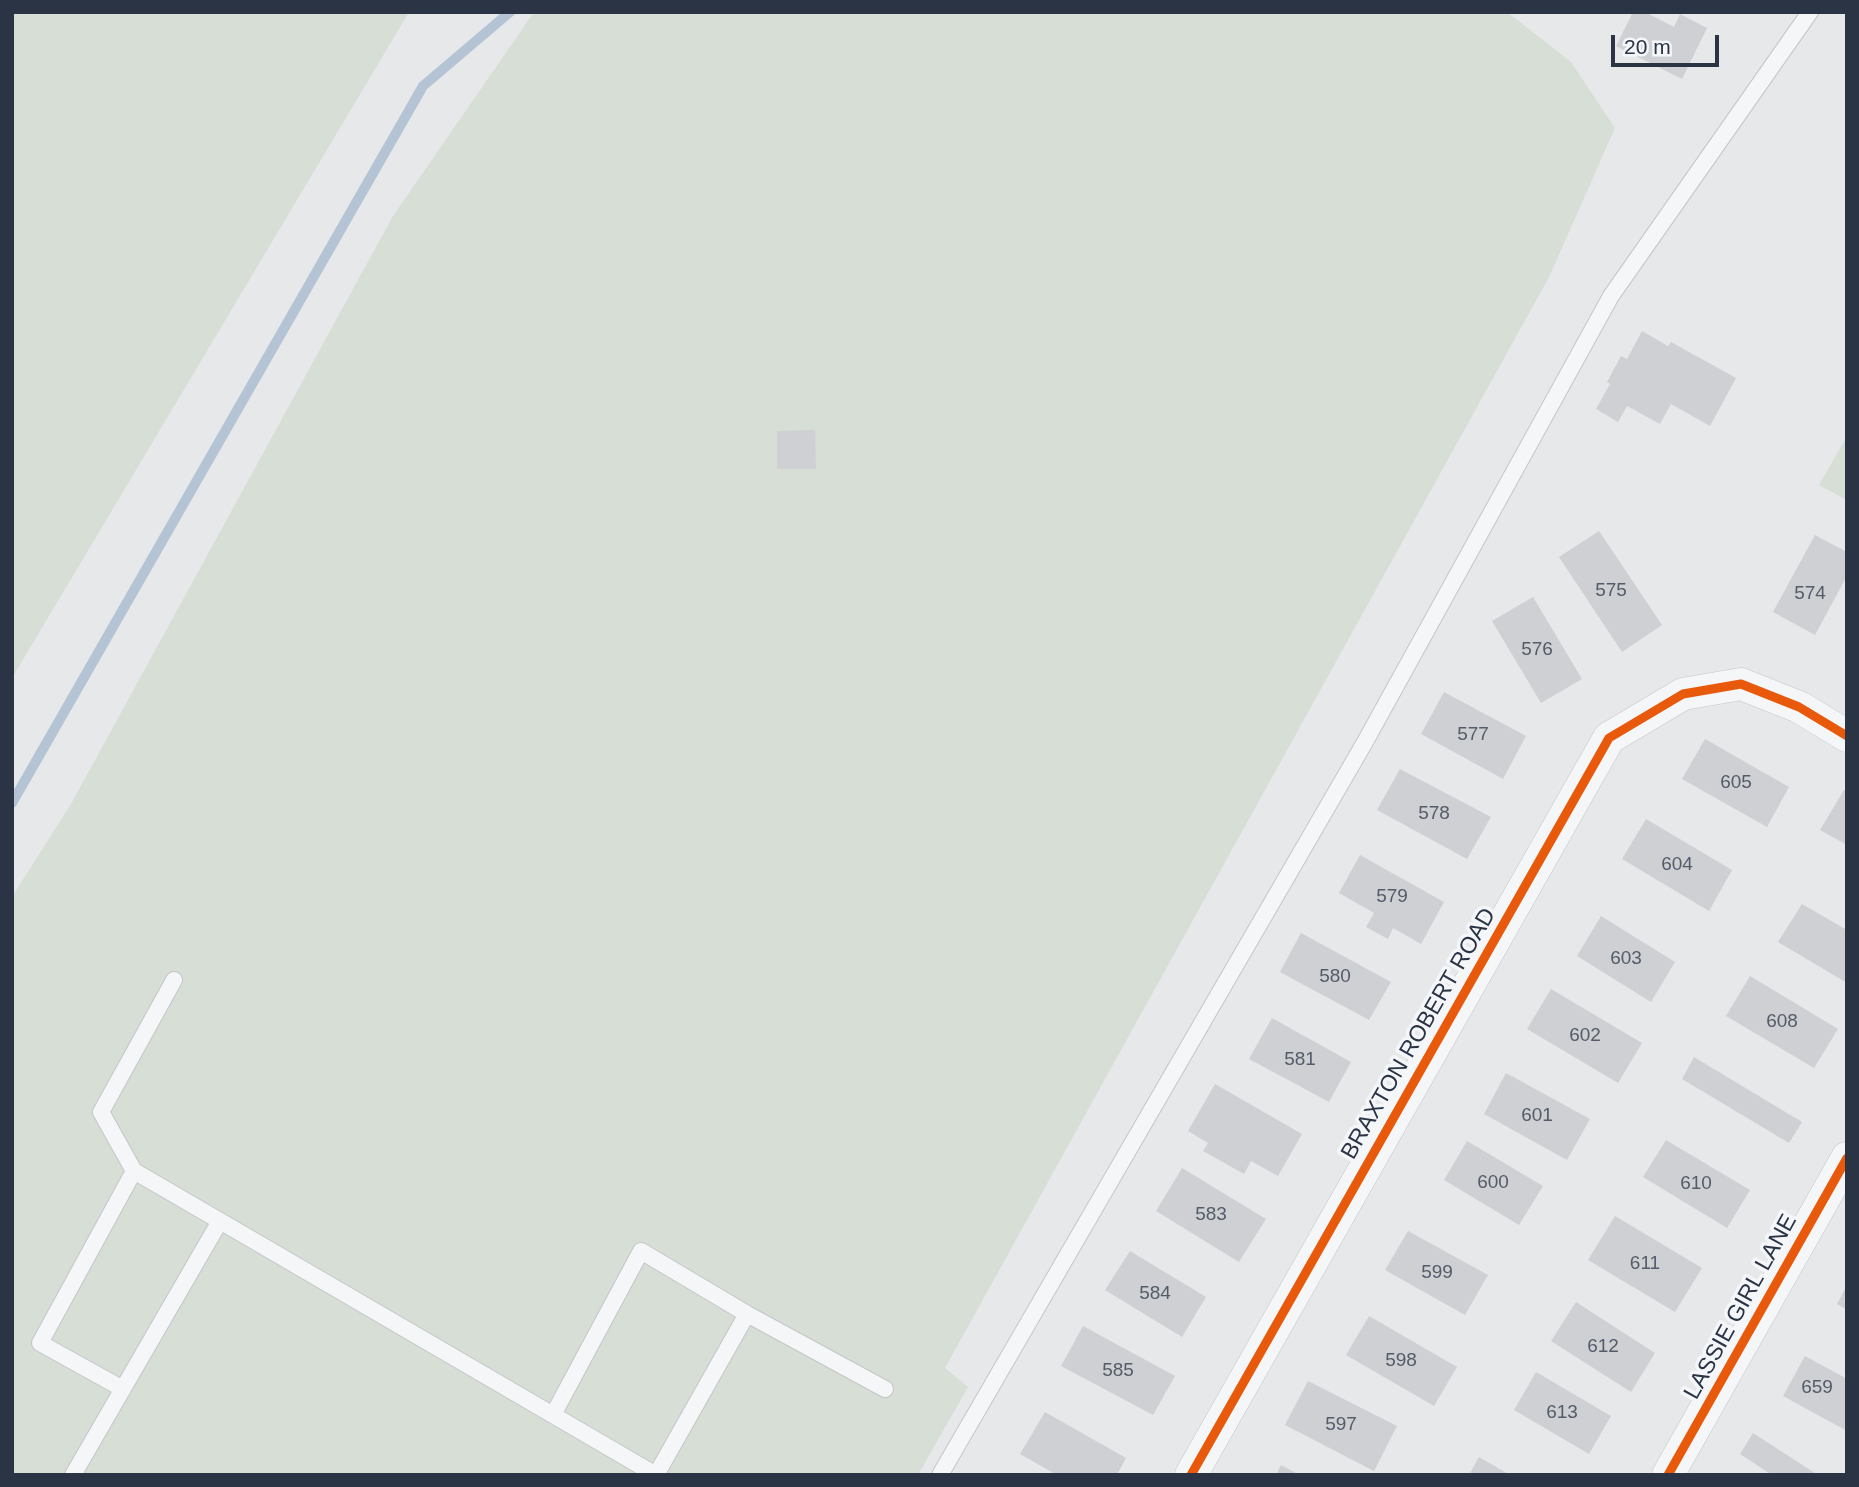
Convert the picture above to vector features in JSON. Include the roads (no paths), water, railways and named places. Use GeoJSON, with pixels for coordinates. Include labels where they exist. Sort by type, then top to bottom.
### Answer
{"type":"FeatureCollection","features":[{"type":"Feature","properties":{"kind":"street","name":"BRAXTON ROBERT ROAD"},"geometry":{"type":"LineString","coordinates":[[1191,1475],[1609,738],[1683,694],[1741,684],[1799,707],[1847,736]]}},
{"type":"Feature","properties":{"kind":"street","name":"LASSIE GIRL LANE"},"geometry":{"type":"LineString","coordinates":[[1668,1475],[1847,1158]]}},
{"type":"Feature","properties":{"kind":"lane"},"geometry":{"type":"LineString","coordinates":[[940,1475],[1365,742],[1611,296],[1810,12]]}},
{"type":"Feature","properties":{"kind":"lane"},"geometry":{"type":"LineString","coordinates":[[174,980],[101,1112],[134,1171],[656,1475],[747,1314]]}},
{"type":"Feature","properties":{"kind":"lane"},"geometry":{"type":"LineString","coordinates":[[123,1389],[40,1343],[134,1171]]}},
{"type":"Feature","properties":{"kind":"lane"},"geometry":{"type":"LineString","coordinates":[[73,1475],[220,1221]]}},
{"type":"Feature","properties":{"kind":"lane"},"geometry":{"type":"LineString","coordinates":[[553,1415],[641,1251],[747,1314],[885,1389]]}},
{"type":"Feature","properties":{"kind":"waterway"},"geometry":{"type":"LineString","coordinates":[[12,803],[423,86],[510,12]]}}]}
